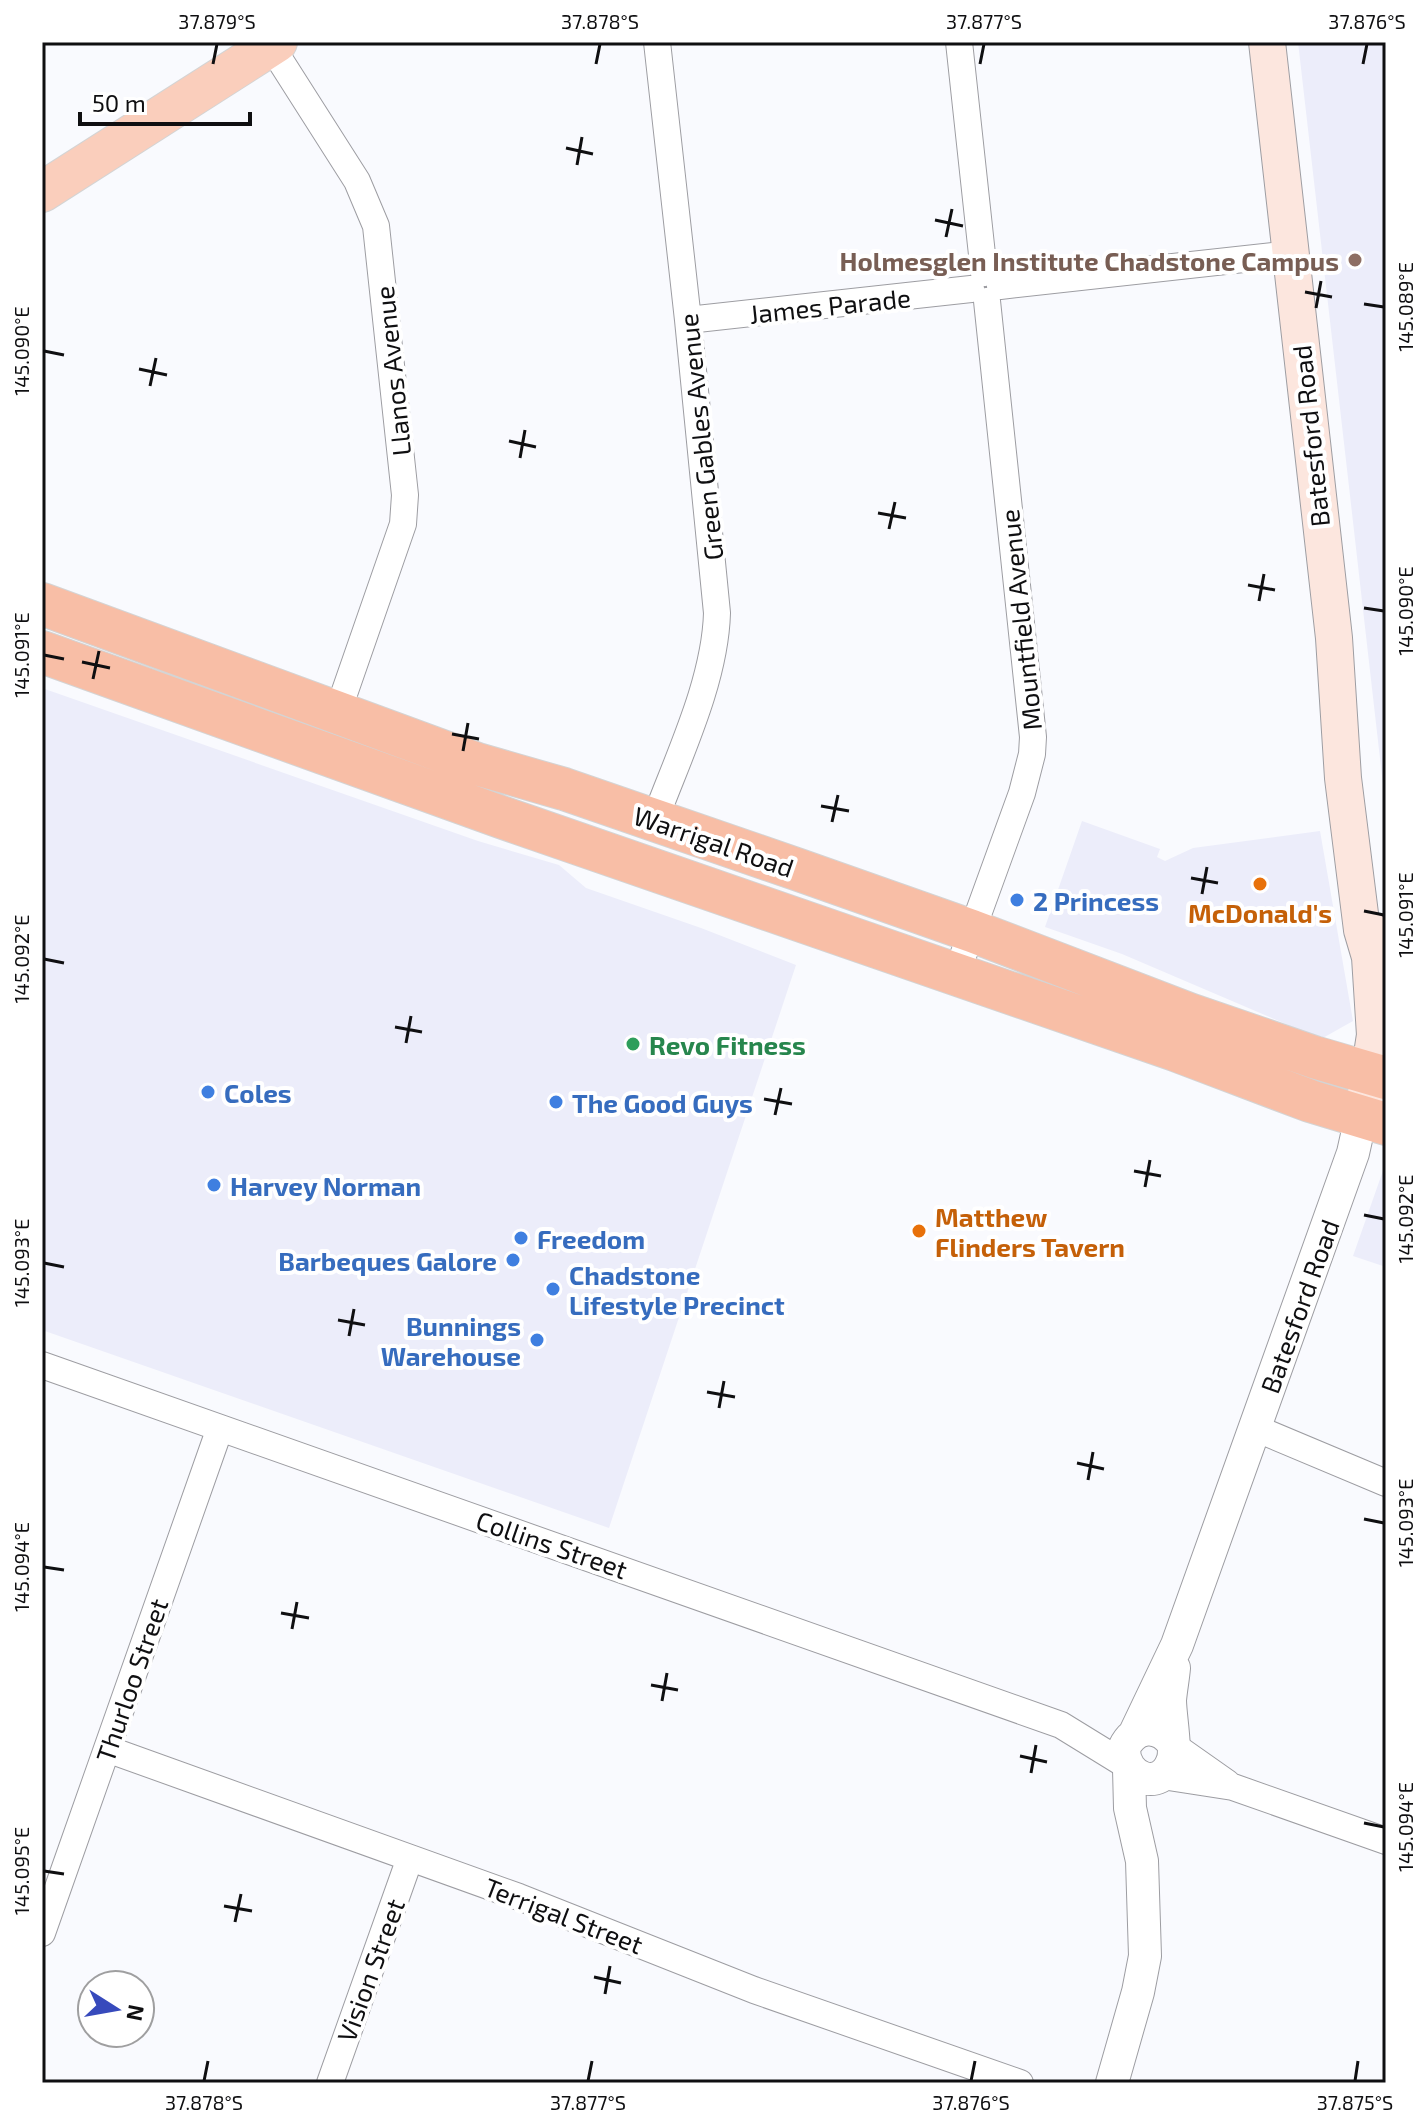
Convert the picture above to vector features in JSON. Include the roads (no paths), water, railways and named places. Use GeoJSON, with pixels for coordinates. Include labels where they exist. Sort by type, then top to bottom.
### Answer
{"type":"FeatureCollection","features":[{"type":"Feature","properties":{"kind":"highway","name":"Warrigal Road"},"geometry":{"type":"LineString","coordinates":[[42,604],[477,764],[564,789],[972,931],[1189,1014],[1378,1076]]}},
{"type":"Feature","properties":{"kind":"highway","name":"Warrigal Road"},"geometry":{"type":"LineString","coordinates":[[42,652],[501,817],[1374,1121]]}},
{"type":"Feature","properties":{"kind":"main road","name":"Batesford Road"},"geometry":{"type":"LineString","coordinates":[[1267,42],[1334,638],[1343,778],[1362,930],[1370,957],[1378,1076],[1374,1121]]}},
{"type":"Feature","properties":{"kind":"main road"},"geometry":{"type":"LineString","coordinates":[[42,192],[274,44]]}},
{"type":"Feature","properties":{"kind":"street","name":"Green Gables Avenue"},"geometry":{"type":"LineString","coordinates":[[654,822],[710,669],[716,638],[717,591],[657,42]]}},
{"type":"Feature","properties":{"kind":"street","name":"Mountfield Avenue"},"geometry":{"type":"LineString","coordinates":[[956,975],[1022,793],[1033,737],[959,42]]}},
{"type":"Feature","properties":{"kind":"street","name":"Llanos Avenue"},"geometry":{"type":"LineString","coordinates":[[274,44],[357,181],[376,226],[405,495],[403,524],[337,714]]}},
{"type":"Feature","properties":{"kind":"street","name":"James Parade"},"geometry":{"type":"LineString","coordinates":[[688,320],[1290,254]]}},
{"type":"Feature","properties":{"kind":"street","name":"Batesford Road"},"geometry":{"type":"LineString","coordinates":[[1112,2083],[1143,1971],[1142,1861],[1130,1808],[1140,1759],[1177,1645],[1353,1153],[1374,1121]]}},
{"type":"Feature","properties":{"kind":"street","name":"Collins Street"},"geometry":{"type":"LineString","coordinates":[[42,1365],[1061,1725],[1140,1759],[1233,1787],[1386,1841]]}},
{"type":"Feature","properties":{"kind":"street","name":"Thurloo Street"},"geometry":{"type":"LineString","coordinates":[[44,1922],[220,1428]]}},
{"type":"Feature","properties":{"kind":"street"},"geometry":{"type":"LineString","coordinates":[[1255,1428],[1386,1483]]}},
{"type":"Feature","properties":{"kind":"street","name":"Batesford Road"},"geometry":{"type":"LineString","coordinates":[[1172,1744],[1170,1699],[1177,1645]]}},
{"type":"Feature","properties":{"kind":"street"},"geometry":{"type":"LineString","coordinates":[[1140,1759],[1142,1730],[1159,1731],[1172,1744]]}},
{"type":"Feature","properties":{"kind":"street","name":"Collins Street"},"geometry":{"type":"LineString","coordinates":[[1172,1744],[1233,1787]]}},
{"type":"Feature","properties":{"kind":"street","name":"Terrigal Street"},"geometry":{"type":"LineString","coordinates":[[107,1749],[519,1897],[754,1990],[1020,2083]]}},
{"type":"Feature","properties":{"kind":"street","name":"Vision Street"},"geometry":{"type":"LineString","coordinates":[[330,2083],[410,1858]]}},
{"type":"Feature","properties":{"kind":"place","name":"Holmesglen Institute Chadstone Campus"},"geometry":{"type":"Point","coordinates":[1355,260]}},
{"type":"Feature","properties":{"kind":"place","name":"McDonald's"},"geometry":{"type":"Point","coordinates":[1260,884]}},
{"type":"Feature","properties":{"kind":"place","name":"2 Princess"},"geometry":{"type":"Point","coordinates":[1017,900]}},
{"type":"Feature","properties":{"kind":"place","name":"Revo Fitness"},"geometry":{"type":"Point","coordinates":[633,1044]}},
{"type":"Feature","properties":{"kind":"place","name":"Coles"},"geometry":{"type":"Point","coordinates":[208,1092]}},
{"type":"Feature","properties":{"kind":"place","name":"The Good Guys"},"geometry":{"type":"Point","coordinates":[556,1102]}},
{"type":"Feature","properties":{"kind":"place","name":"Harvey Norman"},"geometry":{"type":"Point","coordinates":[214,1185]}},
{"type":"Feature","properties":{"kind":"place","name":"Matthew Flinders Tavern"},"geometry":{"type":"Point","coordinates":[919,1231]}},
{"type":"Feature","properties":{"kind":"place","name":"Freedom"},"geometry":{"type":"Point","coordinates":[521,1238]}},
{"type":"Feature","properties":{"kind":"place","name":"Barbeques Galore"},"geometry":{"type":"Point","coordinates":[513,1260]}},
{"type":"Feature","properties":{"kind":"place","name":"Chadstone Lifestyle Precinct"},"geometry":{"type":"Point","coordinates":[553,1289]}},
{"type":"Feature","properties":{"kind":"place","name":"Bunnings Warehouse"},"geometry":{"type":"Point","coordinates":[537,1340]}}]}
